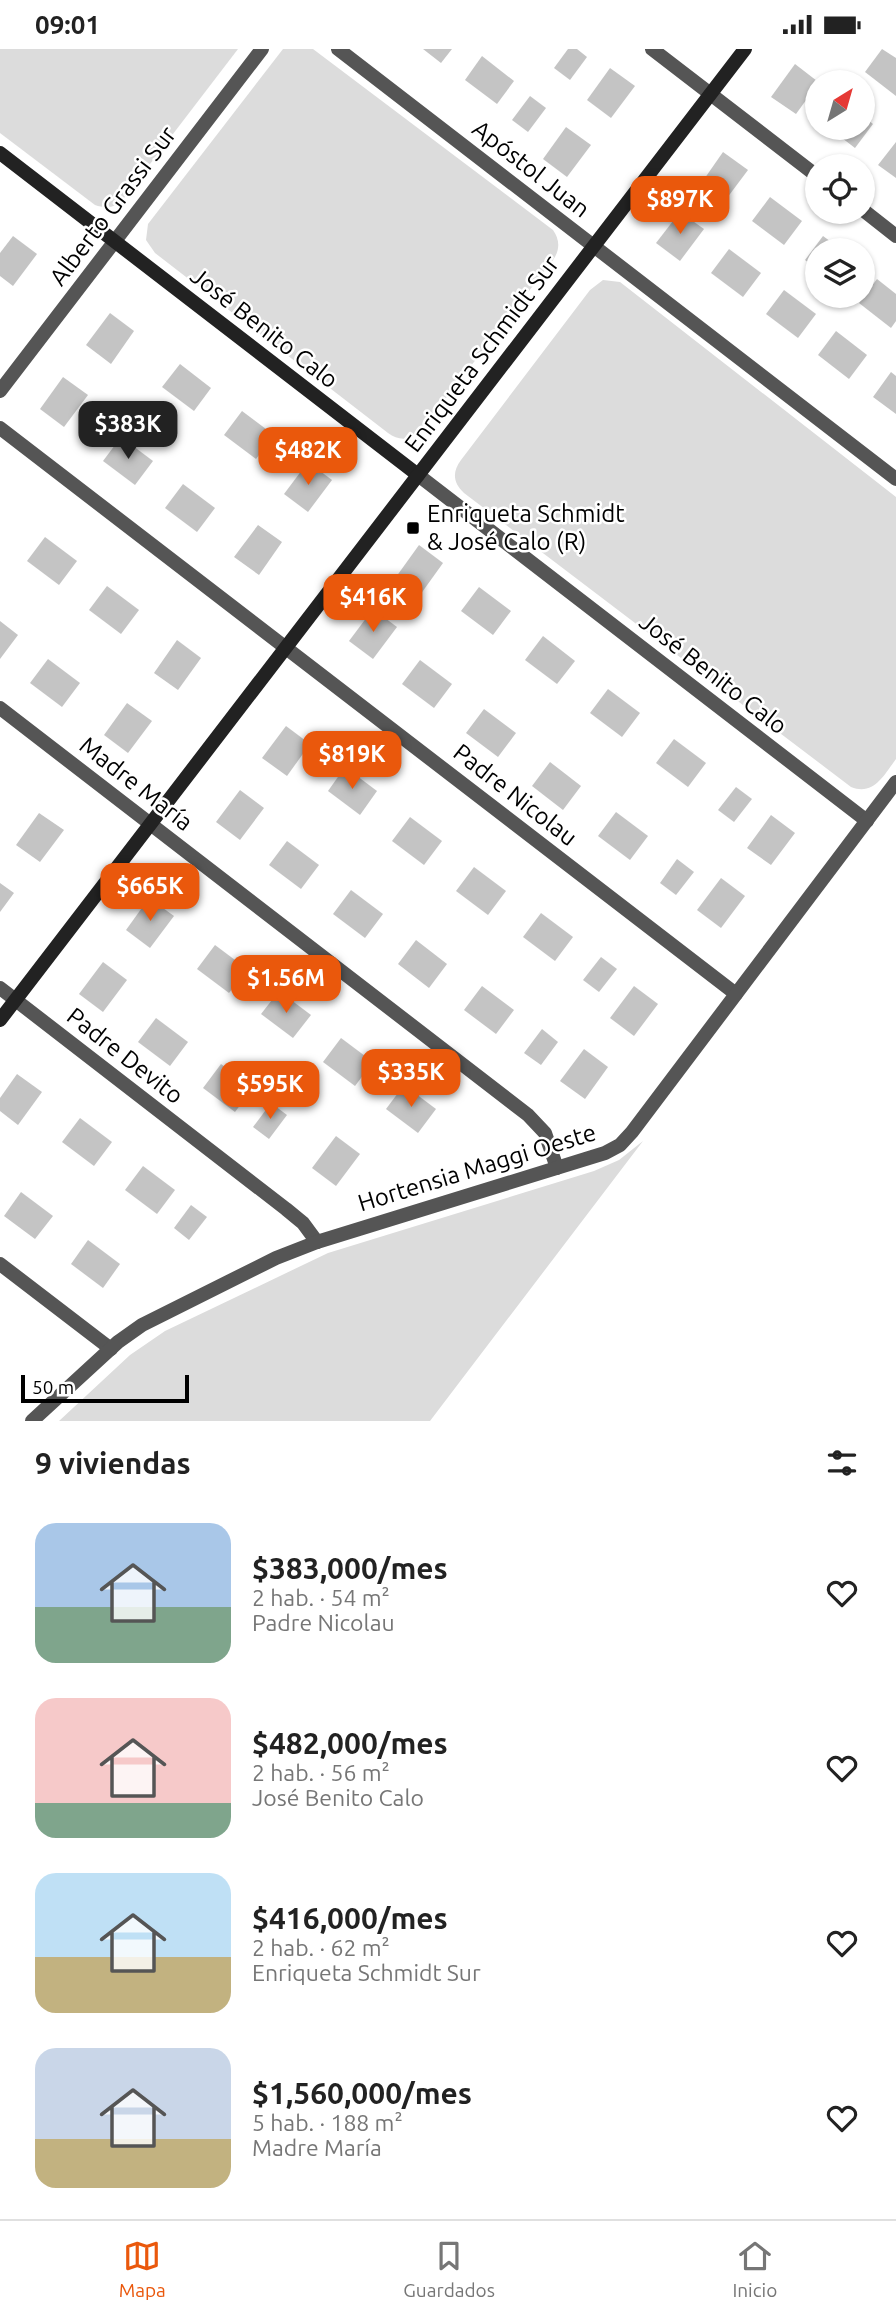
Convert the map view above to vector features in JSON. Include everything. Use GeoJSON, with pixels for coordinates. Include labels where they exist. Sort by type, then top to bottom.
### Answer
{"type":"FeatureCollection","features":[{"type":"Feature","properties":{"kind":"street","name":"Alberto Grassi Sur"},"geometry":{"type":"LineString","coordinates":[[0,391],[262,49]]}},
{"type":"Feature","properties":{"kind":"street","name":"Apóstol Juan"},"geometry":{"type":"LineString","coordinates":[[338,49],[896,479]]}},
{"type":"Feature","properties":{"kind":"street"},"geometry":{"type":"LineString","coordinates":[[652,49],[805,167]]}},
{"type":"Feature","properties":{"kind":"street","name":"Enriqueta Schmidt Sur"},"geometry":{"type":"LineString","coordinates":[[0,1020],[745,49]]}},
{"type":"Feature","properties":{"kind":"street","name":"José Benito Calo"},"geometry":{"type":"LineString","coordinates":[[0,153],[867,821]]}},
{"type":"Feature","properties":{"kind":"street"},"geometry":{"type":"LineString","coordinates":[[875,219],[896,236]]}},
{"type":"Feature","properties":{"kind":"street","name":"Padre Nicolau"},"geometry":{"type":"LineString","coordinates":[[0,428],[736,994]]}},
{"type":"Feature","properties":{"kind":"street","name":"Madre María"},"geometry":{"type":"LineString","coordinates":[[0,708],[534,1120],[545,1133],[557,1168]]}},
{"type":"Feature","properties":{"kind":"street","name":"Hortensia Maggi Oeste"},"geometry":{"type":"LineString","coordinates":[[32,1421],[133,1330],[276,1258],[317,1242],[605,1153],[624,1140],[896,782]]}},
{"type":"Feature","properties":{"kind":"street","name":"Padre Devito"},"geometry":{"type":"LineString","coordinates":[[0,988],[295,1216],[317,1242]]}},
{"type":"Feature","properties":{"kind":"street"},"geometry":{"type":"LineString","coordinates":[[0,1264],[111,1349]]}},
{"type":"Feature","properties":{"kind":"shaded area"},"geometry":{"type":"Polygon","coordinates":[[[0,49],[238,49],[124,198],[118,204],[107,207],[95,205],[0,133],[0,49]]]}},
{"type":"Feature","properties":{"kind":"shaded area"},"geometry":{"type":"Polygon","coordinates":[[[283,49],[313,49],[553,230],[557,237],[558,249],[553,260],[414,436],[401,439],[388,433],[155,253],[146,240],[148,224],[283,49]]]}},
{"type":"Feature","properties":{"kind":"shaded area"},"geometry":{"type":"Polygon","coordinates":[[[603,280],[620,282],[896,497],[896,759],[883,777],[872,786],[866,789],[851,787],[464,493],[458,485],[455,473],[458,464],[590,290],[603,280]]]}},
{"type":"Feature","properties":{"kind":"shaded area"},"geometry":{"type":"Polygon","coordinates":[[[643,1141],[430,1421],[59,1421],[130,1355],[165,1331],[328,1253],[594,1171],[619,1160],[643,1141]]]}},
{"type":"Feature","properties":{"kind":"building"},"geometry":{"type":"Polygon","coordinates":[[[423,49],[452,49],[441,63],[423,49]]]}},
{"type":"Feature","properties":{"kind":"building"},"geometry":{"type":"Polygon","coordinates":[[[568,49],[577,49],[587,57],[570,80],[554,68],[568,49]]]}},
{"type":"Feature","properties":{"kind":"building"},"geometry":{"type":"Polygon","coordinates":[[[882,49],[896,58],[896,96],[875,80],[875,70],[866,70],[882,49]]]}},
{"type":"Feature","properties":{"kind":"building"},"geometry":{"type":"Polygon","coordinates":[[[482,56],[514,81],[497,104],[465,80],[482,56]]]}},
{"type":"Feature","properties":{"kind":"building"},"geometry":{"type":"Polygon","coordinates":[[[795,64],[805,72],[805,102],[796,114],[771,97],[795,64]]]}},
{"type":"Feature","properties":{"kind":"building"},"geometry":{"type":"Polygon","coordinates":[[[610,68],[635,86],[611,118],[587,100],[610,68]]]}},
{"type":"Feature","properties":{"kind":"building"},"geometry":{"type":"Polygon","coordinates":[[[530,96],[546,108],[528,132],[512,120],[530,96]]]}},
{"type":"Feature","properties":{"kind":"building"},"geometry":{"type":"Polygon","coordinates":[[[566,127],[591,145],[567,177],[543,159],[566,127]]]}},
{"type":"Feature","properties":{"kind":"building"},"geometry":{"type":"Polygon","coordinates":[[[845,140],[861,140],[855,148],[845,140]]]}},
{"type":"Feature","properties":{"kind":"building"},"geometry":{"type":"Polygon","coordinates":[[[896,142],[896,178],[878,165],[896,142]]]}},
{"type":"Feature","properties":{"kind":"building"},"geometry":{"type":"Polygon","coordinates":[[[723,152],[748,170],[724,202],[700,185],[723,152]]]}},
{"type":"Feature","properties":{"kind":"building"},"geometry":{"type":"Polygon","coordinates":[[[770,197],[802,221],[784,245],[752,221],[770,197]]]}},
{"type":"Feature","properties":{"kind":"building"},"geometry":{"type":"Polygon","coordinates":[[[680,212],[704,229],[680,261],[656,243],[680,212]]]}},
{"type":"Feature","properties":{"kind":"building"},"geometry":{"type":"Polygon","coordinates":[[[13,236],[37,254],[13,286],[0,276],[0,253],[13,236]]]}},
{"type":"Feature","properties":{"kind":"building"},"geometry":{"type":"Polygon","coordinates":[[[729,249],[761,273],[743,297],[711,273],[729,249]]]}},
{"type":"Feature","properties":{"kind":"building"},"geometry":{"type":"Polygon","coordinates":[[[877,279],[896,294],[896,321],[891,328],[865,308],[875,308],[877,279]]]}},
{"type":"Feature","properties":{"kind":"building"},"geometry":{"type":"Polygon","coordinates":[[[784,290],[816,314],[798,338],[766,314],[784,290]]]}},
{"type":"Feature","properties":{"kind":"building"},"geometry":{"type":"Polygon","coordinates":[[[110,313],[134,331],[111,364],[86,345],[110,313]]]}},
{"type":"Feature","properties":{"kind":"building"},"geometry":{"type":"Polygon","coordinates":[[[836,331],[867,355],[849,379],[818,355],[836,331]]]}},
{"type":"Feature","properties":{"kind":"building"},"geometry":{"type":"Polygon","coordinates":[[[180,364],[211,388],[194,411],[162,387],[180,364]]]}},
{"type":"Feature","properties":{"kind":"building"},"geometry":{"type":"Polygon","coordinates":[[[891,372],[896,376],[896,414],[873,397],[891,372]]]}},
{"type":"Feature","properties":{"kind":"building"},"geometry":{"type":"Polygon","coordinates":[[[63,377],[88,395],[64,427],[40,409],[63,377]]]}},
{"type":"Feature","properties":{"kind":"building"},"geometry":{"type":"Polygon","coordinates":[[[242,411],[274,435],[256,459],[224,435],[242,411]]]}},
{"type":"Feature","properties":{"kind":"building"},"geometry":{"type":"Polygon","coordinates":[[[121,437],[153,461],[135,485],[103,461],[121,437]]]}},
{"type":"Feature","properties":{"kind":"building"},"geometry":{"type":"Polygon","coordinates":[[[308,462],[332,480],[308,512],[284,494],[308,462]]]}},
{"type":"Feature","properties":{"kind":"building"},"geometry":{"type":"Polygon","coordinates":[[[183,484],[215,508],[197,532],[165,508],[183,484]]]}},
{"type":"Feature","properties":{"kind":"building"},"geometry":{"type":"Polygon","coordinates":[[[258,525],[282,542],[259,575],[234,557],[258,525]]]}},
{"type":"Feature","properties":{"kind":"building"},"geometry":{"type":"Polygon","coordinates":[[[45,537],[77,561],[59,585],[27,561],[45,537]]]}},
{"type":"Feature","properties":{"kind":"building"},"geometry":{"type":"Polygon","coordinates":[[[419,545],[443,563],[420,595],[396,577],[419,545]]]}},
{"type":"Feature","properties":{"kind":"building"},"geometry":{"type":"Polygon","coordinates":[[[107,586],[139,610],[121,634],[89,610],[107,586]]]}},
{"type":"Feature","properties":{"kind":"building"},"geometry":{"type":"Polygon","coordinates":[[[479,587],[511,611],[493,635],[461,611],[479,587]]]}},
{"type":"Feature","properties":{"kind":"building"},"geometry":{"type":"Polygon","coordinates":[[[373,609],[397,627],[373,659],[349,641],[373,609]]]}},
{"type":"Feature","properties":{"kind":"building"},"geometry":{"type":"Polygon","coordinates":[[[0,621],[18,635],[0,659],[0,621]]]}},
{"type":"Feature","properties":{"kind":"building"},"geometry":{"type":"Polygon","coordinates":[[[543,636],[575,661],[557,684],[525,660],[543,636]]]}},
{"type":"Feature","properties":{"kind":"building"},"geometry":{"type":"Polygon","coordinates":[[[177,640],[201,658],[178,690],[154,673],[177,640]]]}},
{"type":"Feature","properties":{"kind":"building"},"geometry":{"type":"Polygon","coordinates":[[[48,659],[80,683],[62,707],[30,683],[48,659]]]}},
{"type":"Feature","properties":{"kind":"building"},"geometry":{"type":"Polygon","coordinates":[[[420,660],[452,684],[434,708],[402,684],[420,660]]]}},
{"type":"Feature","properties":{"kind":"building"},"geometry":{"type":"Polygon","coordinates":[[[608,689],[640,713],[622,737],[590,713],[608,689]]]}},
{"type":"Feature","properties":{"kind":"building"},"geometry":{"type":"Polygon","coordinates":[[[127,703],[152,721],[128,753],[104,735],[127,703]]]}},
{"type":"Feature","properties":{"kind":"building"},"geometry":{"type":"Polygon","coordinates":[[[484,709],[516,733],[498,757],[466,733],[484,709]]]}},
{"type":"Feature","properties":{"kind":"building"},"geometry":{"type":"Polygon","coordinates":[[[286,726],[310,744],[287,776],[262,758],[286,726]]]}},
{"type":"Feature","properties":{"kind":"building"},"geometry":{"type":"Polygon","coordinates":[[[674,739],[706,763],[688,787],[656,763],[674,739]]]}},
{"type":"Feature","properties":{"kind":"building"},"geometry":{"type":"Polygon","coordinates":[[[550,762],[581,786],[563,810],[532,786],[550,762]]]}},
{"type":"Feature","properties":{"kind":"building"},"geometry":{"type":"Polygon","coordinates":[[[345,767],[377,791],[360,815],[328,791],[345,767]]]}},
{"type":"Feature","properties":{"kind":"building"},"geometry":{"type":"Polygon","coordinates":[[[736,787],[752,799],[734,822],[718,810],[736,787]]]}},
{"type":"Feature","properties":{"kind":"building"},"geometry":{"type":"Polygon","coordinates":[[[240,790],[264,808],[240,840],[216,822],[240,790]]]}},
{"type":"Feature","properties":{"kind":"building"},"geometry":{"type":"Polygon","coordinates":[[[616,812],[648,836],[630,860],[598,836],[616,812]]]}},
{"type":"Feature","properties":{"kind":"building"},"geometry":{"type":"Polygon","coordinates":[[[39,813],[64,830],[40,862],[16,845],[39,813]]]}},
{"type":"Feature","properties":{"kind":"building"},"geometry":{"type":"Polygon","coordinates":[[[771,815],[795,833],[771,865],[747,848],[771,815]]]}},
{"type":"Feature","properties":{"kind":"building"},"geometry":{"type":"Polygon","coordinates":[[[410,817],[442,841],[424,865],[392,841],[410,817]]]}},
{"type":"Feature","properties":{"kind":"building"},"geometry":{"type":"Polygon","coordinates":[[[287,841],[319,865],[301,889],[269,865],[287,841]]]}},
{"type":"Feature","properties":{"kind":"building"},"geometry":{"type":"Polygon","coordinates":[[[677,859],[694,872],[676,895],[660,883],[677,859]]]}},
{"type":"Feature","properties":{"kind":"building"},"geometry":{"type":"Polygon","coordinates":[[[474,867],[506,891],[488,915],[456,891],[474,867]]]}},
{"type":"Feature","properties":{"kind":"building"},"geometry":{"type":"Polygon","coordinates":[[[721,878],[745,896],[721,928],[697,910],[721,878]]]}},
{"type":"Feature","properties":{"kind":"building"},"geometry":{"type":"Polygon","coordinates":[[[0,883],[14,893],[0,912],[0,883]]]}},
{"type":"Feature","properties":{"kind":"building"},"geometry":{"type":"Polygon","coordinates":[[[351,890],[383,914],[365,938],[333,914],[351,890]]]}},
{"type":"Feature","properties":{"kind":"building"},"geometry":{"type":"Polygon","coordinates":[[[149,898],[174,916],[150,948],[126,930],[149,898]]]}},
{"type":"Feature","properties":{"kind":"building"},"geometry":{"type":"Polygon","coordinates":[[[541,913],[573,937],[555,961],[523,937],[541,913]]]}},
{"type":"Feature","properties":{"kind":"building"},"geometry":{"type":"Polygon","coordinates":[[[416,940],[447,964],[429,988],[398,964],[416,940]]]}},
{"type":"Feature","properties":{"kind":"building"},"geometry":{"type":"Polygon","coordinates":[[[215,945],[247,969],[229,993],[197,969],[215,945]]]}},
{"type":"Feature","properties":{"kind":"building"},"geometry":{"type":"Polygon","coordinates":[[[601,957],[617,969],[599,992],[583,980],[601,957]]]}},
{"type":"Feature","properties":{"kind":"building"},"geometry":{"type":"Polygon","coordinates":[[[103,962],[127,980],[103,1012],[79,994],[103,962]]]}},
{"type":"Feature","properties":{"kind":"building"},"geometry":{"type":"Polygon","coordinates":[[[482,986],[514,1010],[496,1034],[464,1010],[482,986]]]}},
{"type":"Feature","properties":{"kind":"building"},"geometry":{"type":"Polygon","coordinates":[[[634,986],[658,1004],[634,1036],[610,1018],[634,986]]]}},
{"type":"Feature","properties":{"kind":"building"},"geometry":{"type":"Polygon","coordinates":[[[279,991],[311,1015],[293,1038],[261,1014],[279,991]]]}},
{"type":"Feature","properties":{"kind":"building"},"geometry":{"type":"Polygon","coordinates":[[[156,1018],[188,1042],[170,1066],[138,1042],[156,1018]]]}},
{"type":"Feature","properties":{"kind":"building"},"geometry":{"type":"Polygon","coordinates":[[[542,1029],[558,1042],[541,1065],[524,1053],[542,1029]]]}},
{"type":"Feature","properties":{"kind":"building"},"geometry":{"type":"Polygon","coordinates":[[[341,1038],[373,1062],[355,1086],[323,1062],[341,1038]]]}},
{"type":"Feature","properties":{"kind":"building"},"geometry":{"type":"Polygon","coordinates":[[[584,1049],[608,1067],[585,1099],[560,1081],[584,1049]]]}},
{"type":"Feature","properties":{"kind":"building"},"geometry":{"type":"Polygon","coordinates":[[[221,1064],[253,1088],[235,1112],[203,1088],[221,1064]]]}},
{"type":"Feature","properties":{"kind":"building"},"geometry":{"type":"Polygon","coordinates":[[[17,1074],[42,1092],[18,1125],[0,1111],[0,1098],[17,1074]]]}},
{"type":"Feature","properties":{"kind":"building"},"geometry":{"type":"Polygon","coordinates":[[[404,1085],[436,1109],[418,1133],[386,1109],[404,1085]]]}},
{"type":"Feature","properties":{"kind":"building"},"geometry":{"type":"Polygon","coordinates":[[[271,1103],[287,1115],[269,1139],[253,1127],[271,1103]]]}},
{"type":"Feature","properties":{"kind":"building"},"geometry":{"type":"Polygon","coordinates":[[[80,1118],[112,1142],[94,1166],[62,1142],[80,1118]]]}},
{"type":"Feature","properties":{"kind":"building"},"geometry":{"type":"Polygon","coordinates":[[[336,1136],[360,1154],[336,1186],[312,1168],[336,1136]]]}},
{"type":"Feature","properties":{"kind":"building"},"geometry":{"type":"Polygon","coordinates":[[[143,1166],[175,1190],[157,1214],[125,1190],[143,1166]]]}},
{"type":"Feature","properties":{"kind":"building"},"geometry":{"type":"Polygon","coordinates":[[[21,1192],[53,1216],[35,1239],[4,1216],[21,1192]]]}},
{"type":"Feature","properties":{"kind":"building"},"geometry":{"type":"Polygon","coordinates":[[[191,1205],[207,1217],[189,1240],[174,1228],[191,1205]]]}},
{"type":"Feature","properties":{"kind":"building"},"geometry":{"type":"Polygon","coordinates":[[[88,1240],[120,1264],[103,1288],[71,1264],[88,1240]]]}},
{"type":"Feature","properties":{"kind":"place","name":"Enriqueta Schmidt & José Calo (R)"},"geometry":{"type":"Point","coordinates":[413,528]}}]}
